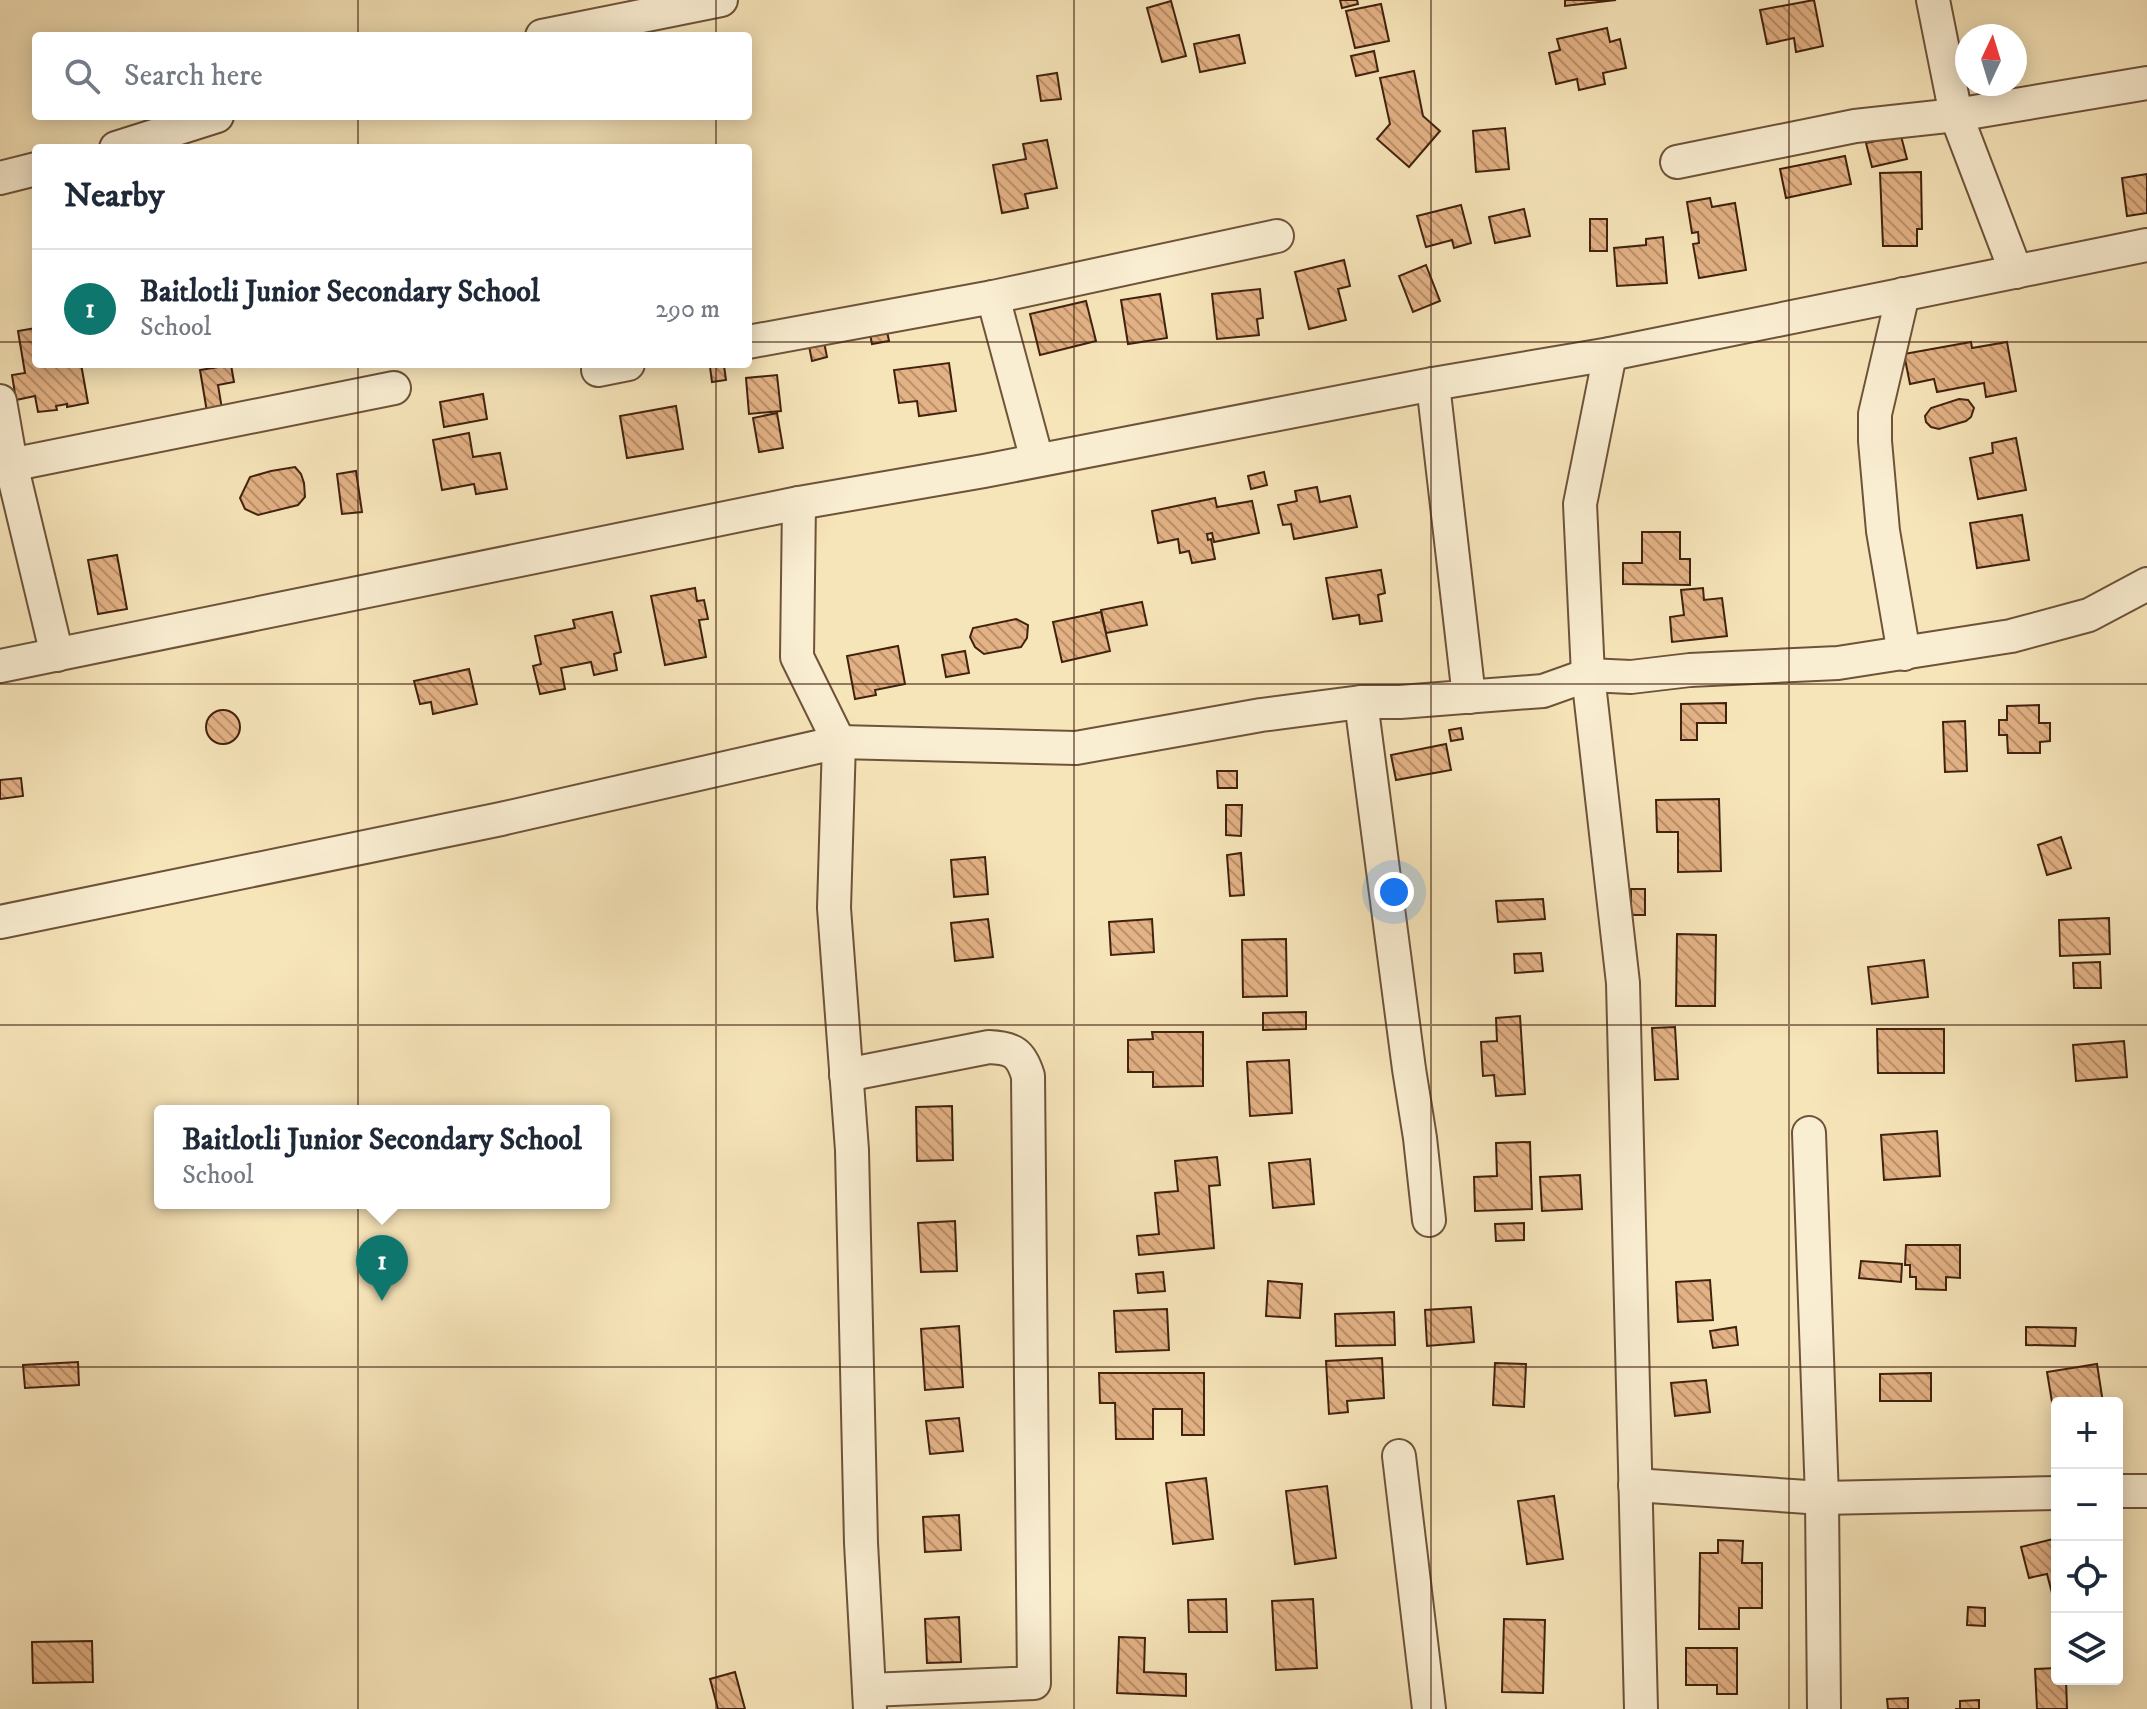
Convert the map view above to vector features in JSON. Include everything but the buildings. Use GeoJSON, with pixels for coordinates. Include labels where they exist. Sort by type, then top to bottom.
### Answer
{"type":"FeatureCollection","features":[{"type":"Feature","properties":{"kind":"street"},"geometry":{"type":"LineString","coordinates":[[562,32],[721,0]]}},
{"type":"Feature","properties":{"kind":"street"},"geometry":{"type":"LineString","coordinates":[[1933,0],[1956,115],[2016,272]]}},
{"type":"Feature","properties":{"kind":"street"},"geometry":{"type":"LineString","coordinates":[[1677,162],[1855,126],[1956,115],[2147,83]]}},
{"type":"Feature","properties":{"kind":"street"},"geometry":{"type":"LineString","coordinates":[[129,144],[204,120]]}},
{"type":"Feature","properties":{"kind":"street"},"geometry":{"type":"LineString","coordinates":[[0,178],[32,170]]}},
{"type":"Feature","properties":{"kind":"street"},"geometry":{"type":"LineString","coordinates":[[752,341],[993,297],[1277,236]]}},
{"type":"Feature","properties":{"kind":"street"},"geometry":{"type":"LineString","coordinates":[[0,666],[799,503],[1433,384],[1610,354],[2147,245]]}},
{"type":"Feature","properties":{"kind":"street"},"geometry":{"type":"LineString","coordinates":[[1903,294],[1875,414],[1875,441],[1883,531],[1904,654]]}},
{"type":"Feature","properties":{"kind":"street"},"geometry":{"type":"LineString","coordinates":[[993,297],[1037,460]]}},
{"type":"Feature","properties":{"kind":"street"},"geometry":{"type":"LineString","coordinates":[[1610,354],[1580,504],[1588,675],[1623,983],[1641,1709]]}},
{"type":"Feature","properties":{"kind":"street"},"geometry":{"type":"LineString","coordinates":[[1433,384],[1469,697]]}},
{"type":"Feature","properties":{"kind":"street"},"geometry":{"type":"LineString","coordinates":[[5,466],[394,388]]}},
{"type":"Feature","properties":{"kind":"street"},"geometry":{"type":"LineString","coordinates":[[0,401],[5,466],[57,655]]}},
{"type":"Feature","properties":{"kind":"street"},"geometry":{"type":"LineString","coordinates":[[799,503],[797,657],[839,742],[834,908],[846,1075],[852,1150],[861,1543],[870,1700],[1035,1696],[1028,1076],[1023,1060],[1007,1048],[989,1047],[846,1075]]}},
{"type":"Feature","properties":{"kind":"street"},"geometry":{"type":"LineString","coordinates":[[0,922],[501,819],[839,742],[1076,748],[1261,715],[1361,702],[1543,691],[1588,675],[1631,677],[1690,670],[1838,663],[2011,636],[2089,615],[2147,584]]}},
{"type":"Feature","properties":{"kind":"street"},"geometry":{"type":"LineString","coordinates":[[1361,702],[1429,1220]]}},
{"type":"Feature","properties":{"kind":"street"},"geometry":{"type":"LineString","coordinates":[[1809,1133],[1822,1498],[1824,1709]]}},
{"type":"Feature","properties":{"kind":"street"},"geometry":{"type":"LineString","coordinates":[[1399,1456],[1429,1709]]}},
{"type":"Feature","properties":{"kind":"street"},"geometry":{"type":"LineString","coordinates":[[1635,1485],[1822,1498],[2051,1493]]}},
{"type":"Feature","properties":{"kind":"street"},"geometry":{"type":"LineString","coordinates":[[2123,1491],[2147,1491]]}},
{"type":"Feature","properties":{"kind":"place","name":"Baitlotli Junior Secondary School"},"geometry":{"type":"Point","coordinates":[382,1301]}}]}
